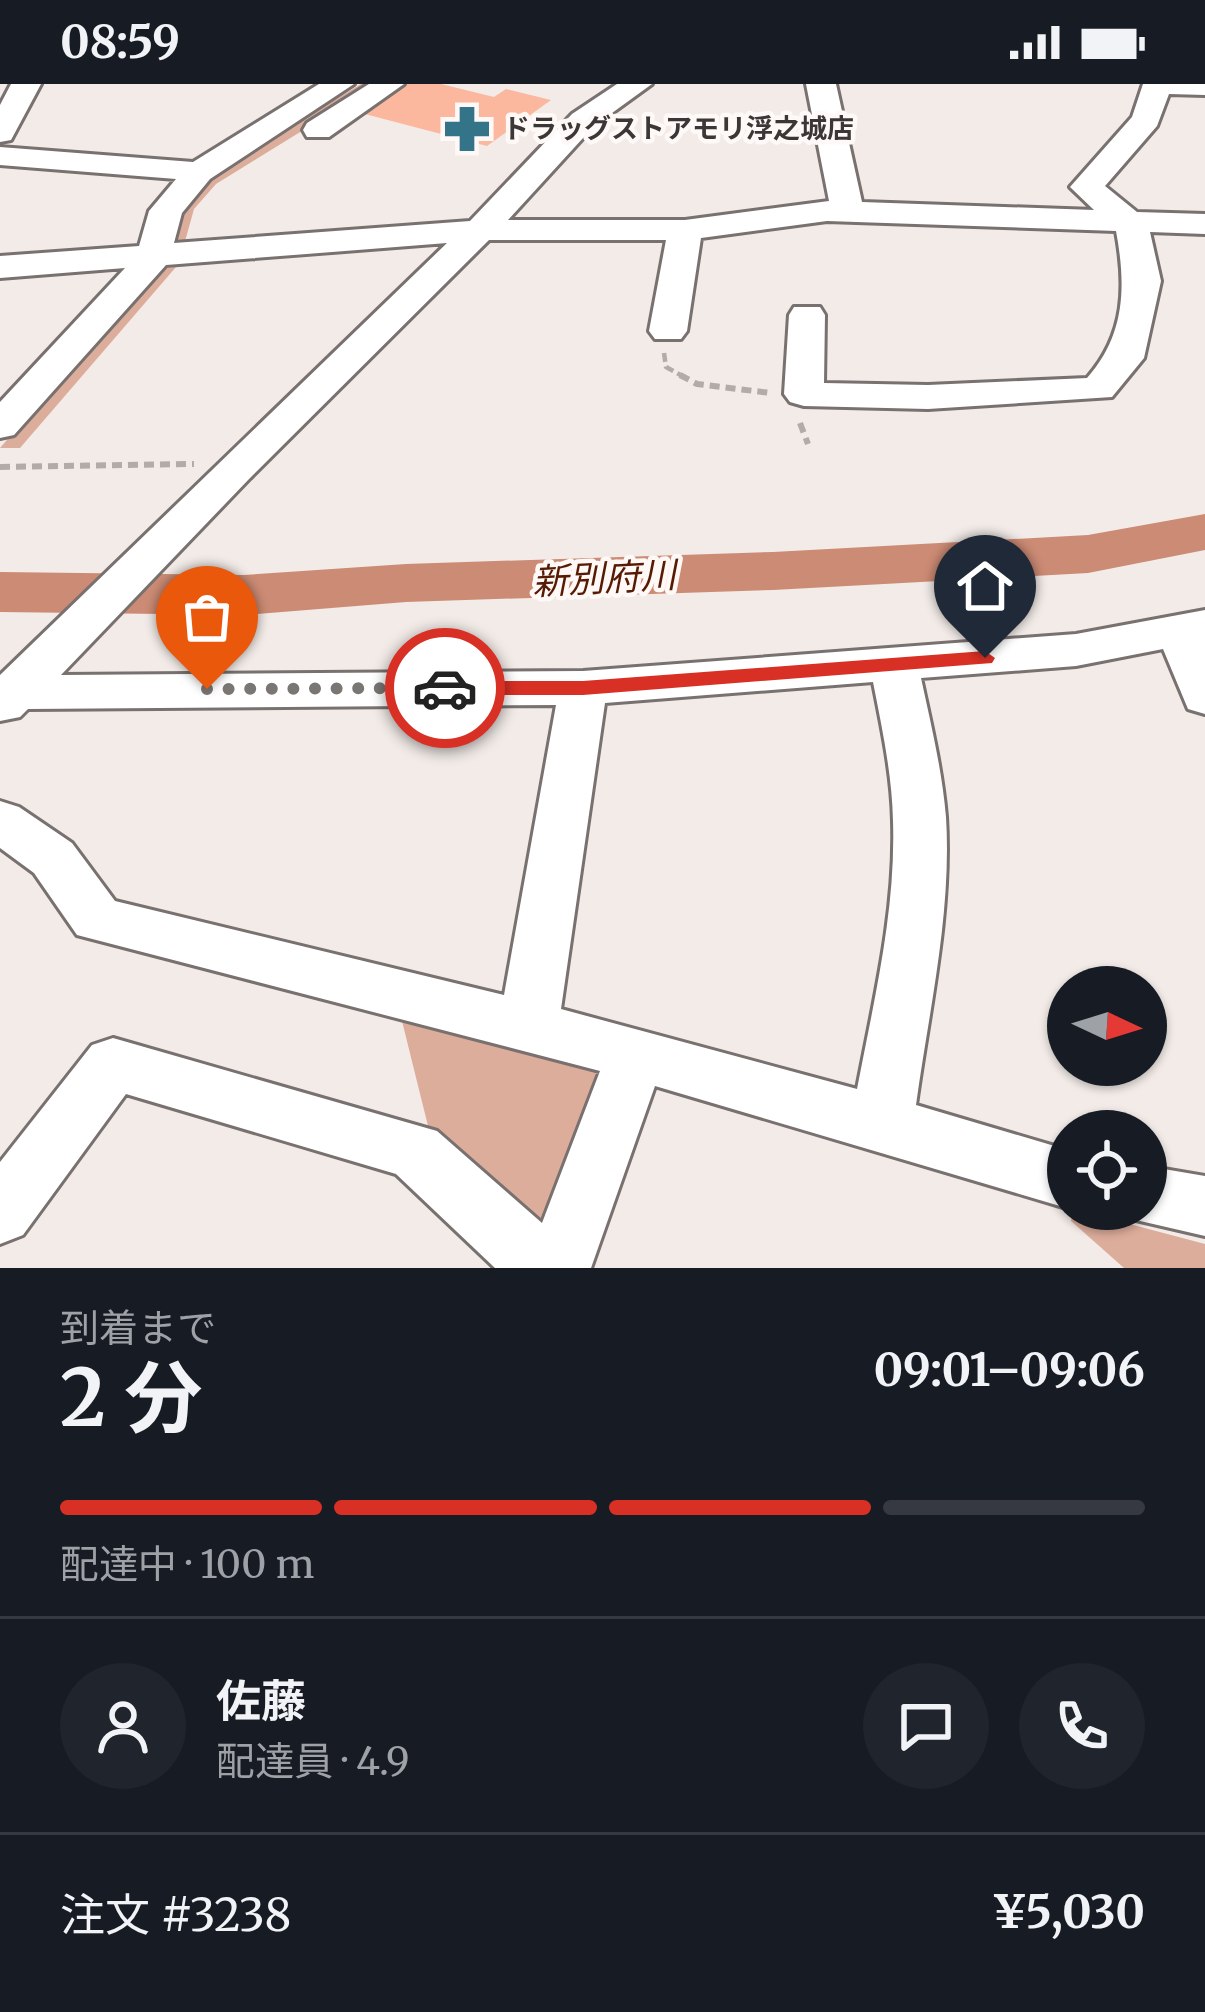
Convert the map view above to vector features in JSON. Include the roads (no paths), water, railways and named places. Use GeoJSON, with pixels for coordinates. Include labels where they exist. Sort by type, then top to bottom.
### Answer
{"type":"FeatureCollection","features":[{"type":"Feature","properties":{"kind":"street"},"geometry":{"type":"LineString","coordinates":[[0,133],[26,84]]}},
{"type":"Feature","properties":{"kind":"street"},"geometry":{"type":"LineString","coordinates":[[194,255],[208,211],[222,191],[389,84]]}},
{"type":"Feature","properties":{"kind":"street"},"geometry":{"type":"LineString","coordinates":[[14,691],[480,230],[584,120],[637,84]]}},
{"type":"Feature","properties":{"kind":"street"},"geometry":{"type":"LineString","coordinates":[[821,84],[848,212]]}},
{"type":"Feature","properties":{"kind":"street"},"geometry":{"type":"LineString","coordinates":[[807,315],[804,394],[928,398],[1098,389],[1124,358],[1143,281],[1131,223],[1086,187],[1138,131],[1159,84],[1205,86]]}},
{"type":"Feature","properties":{"kind":"street"},"geometry":{"type":"LineString","coordinates":[[0,426],[153,258],[166,212],[199,172],[331,85]]}},
{"type":"Feature","properties":{"kind":"street"},"geometry":{"type":"LineString","coordinates":[[0,156],[109,161],[199,172]]}},
{"type":"Feature","properties":{"kind":"street"},"geometry":{"type":"LineString","coordinates":[[0,267],[480,230],[685,230],[848,212],[1205,224]]}},
{"type":"Feature","properties":{"kind":"street"},"geometry":{"type":"LineString","coordinates":[[668,331],[685,230]]}},
{"type":"Feature","properties":{"kind":"street"},"geometry":{"type":"LineString","coordinates":[[14,691],[583,688],[1076,650],[1192,628],[1205,697]]}},
{"type":"Feature","properties":{"kind":"street"},"geometry":{"type":"LineString","coordinates":[[882,1122],[918,883],[920,835],[915,766],[894,666]]}},
{"type":"Feature","properties":{"kind":"street"},"geometry":{"type":"LineString","coordinates":[[529,1023],[583,688]]}},
{"type":"Feature","properties":{"kind":"street"},"geometry":{"type":"LineString","coordinates":[[0,821],[53,858],[97,919],[529,1023],[1047,1173]]}},
{"type":"Feature","properties":{"kind":"street"},"geometry":{"type":"LineString","coordinates":[[558,1268],[636,1056]]}},
{"type":"Feature","properties":{"kind":"street"},"geometry":{"type":"LineString","coordinates":[[0,1213],[113,1064],[415,1151],[542,1268]]}},
{"type":"Feature","properties":{"kind":"street"},"geometry":{"type":"LineString","coordinates":[[1167,1200],[1205,1206]]}},
{"type":"Feature","properties":{"kind":"waterway","name":"新別府川"},"geometry":{"type":"LineString","coordinates":[[0,592],[244,595],[406,583],[773,571],[1088,554],[1205,532]]}},
{"type":"Feature","properties":{"kind":"place","name":"ドラッグストアモリ浮之城店"},"geometry":{"type":"Point","coordinates":[467,129]}}]}
